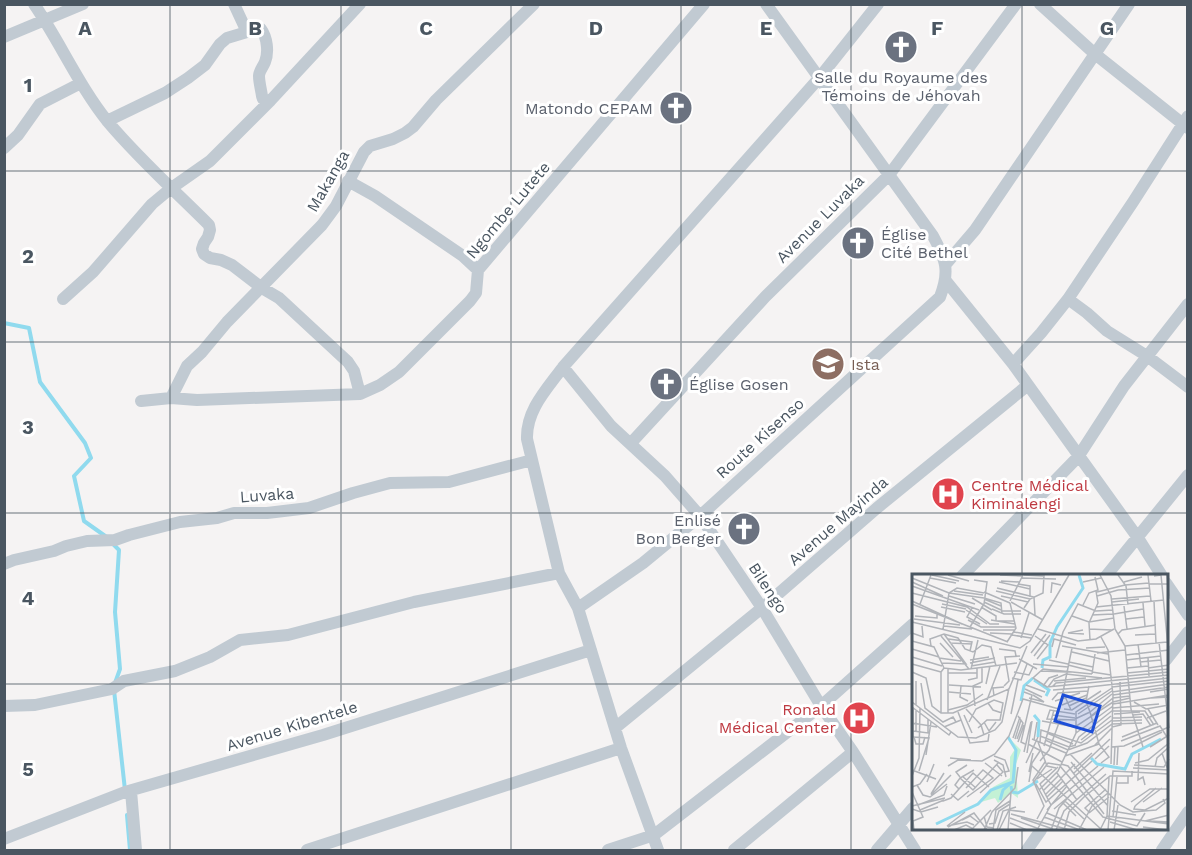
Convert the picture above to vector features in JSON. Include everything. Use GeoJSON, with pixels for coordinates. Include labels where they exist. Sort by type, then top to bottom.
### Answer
{"type":"FeatureCollection","features":[{"type":"Feature","properties":{"kind":"street"},"geometry":{"type":"LineString","coordinates":[[34,4],[81,83],[107,121],[170,189],[209,225],[208,237],[202,249],[204,254],[232,265],[279,298],[348,362],[354,371],[360,394]]}},
{"type":"Feature","properties":{"kind":"street"},"geometry":{"type":"LineString","coordinates":[[4,37],[83,4]]}},
{"type":"Feature","properties":{"kind":"street"},"geometry":{"type":"LineString","coordinates":[[234,4],[247,32]]}},
{"type":"Feature","properties":{"kind":"street"},"geometry":{"type":"LineString","coordinates":[[63,300],[93,272],[152,204],[210,160],[270,101],[360,4]]}},
{"type":"Feature","properties":{"kind":"street","name":"Makanga"},"geometry":{"type":"LineString","coordinates":[[171,398],[187,366],[322,225],[336,206],[364,152],[370,146],[393,139],[413,127],[436,100],[534,4]]}},
{"type":"Feature","properties":{"kind":"street","name":"Ngombe Lutete"},"geometry":{"type":"LineString","coordinates":[[141,401],[171,398],[360,394],[380,385],[399,372],[470,301],[476,293],[478,270],[704,4]]}},
{"type":"Feature","properties":{"kind":"street"},"geometry":{"type":"LineString","coordinates":[[766,4],[933,236],[941,250],[946,282],[1013,364],[1138,538],[1161,574]]}},
{"type":"Feature","properties":{"kind":"street"},"geometry":{"type":"LineString","coordinates":[[658,850],[621,748],[578,608],[559,573],[527,439],[527,430],[535,404],[563,367],[820,77],[878,4]]}},
{"type":"Feature","properties":{"kind":"street","name":"Avenue Luvaka"},"geometry":{"type":"LineString","coordinates":[[631,443],[765,297],[889,175],[1016,4]]}},
{"type":"Feature","properties":{"kind":"street"},"geometry":{"type":"LineString","coordinates":[[1013,364],[1068,299],[1186,122],[1095,54],[1040,4]]}},
{"type":"Feature","properties":{"kind":"street"},"geometry":{"type":"LineString","coordinates":[[945,265],[975,230],[1129,4]]}},
{"type":"Feature","properties":{"kind":"street"},"geometry":{"type":"LineString","coordinates":[[107,121],[165,93],[205,65],[227,38],[256,28],[264,32],[267,49],[259,77],[263,99],[270,101]]}},
{"type":"Feature","properties":{"kind":"street"},"geometry":{"type":"LineString","coordinates":[[4,148],[18,135],[40,104],[81,83]]}},
{"type":"Feature","properties":{"kind":"street"},"geometry":{"type":"LineString","coordinates":[[348,181],[375,196],[463,256],[478,270]]}},
{"type":"Feature","properties":{"kind":"street","name":"Route Kisenso"},"geometry":{"type":"LineString","coordinates":[[578,608],[643,563],[699,516],[940,297],[946,282]]}},
{"type":"Feature","properties":{"kind":"street"},"geometry":{"type":"LineString","coordinates":[[1068,299],[1107,331],[1147,356],[1188,387]]}},
{"type":"Feature","properties":{"kind":"street"},"geometry":{"type":"LineString","coordinates":[[964,574],[1078,457],[1124,386],[1188,304]]}},
{"type":"Feature","properties":{"kind":"street","name":"Bilengo"},"geometry":{"type":"LineString","coordinates":[[563,367],[611,426],[665,476],[699,516],[762,608],[821,706],[915,850]]}},
{"type":"Feature","properties":{"kind":"street","name":"Avenue Mayinda"},"geometry":{"type":"LineString","coordinates":[[615,728],[762,608],[877,508],[1028,385]]}},
{"type":"Feature","properties":{"kind":"street","name":"Luvaka"},"geometry":{"type":"LineString","coordinates":[[4,564],[66,546],[115,540],[180,522],[217,518],[234,513],[267,513],[309,508],[390,483],[449,482],[532,460]]}},
{"type":"Feature","properties":{"kind":"street"},"geometry":{"type":"LineString","coordinates":[[1108,574],[1188,475]]}},
{"type":"Feature","properties":{"kind":"street"},"geometry":{"type":"LineString","coordinates":[[4,706],[35,705],[112,689],[124,681],[175,671],[210,657],[240,640],[288,635],[414,603],[559,573]]}},
{"type":"Feature","properties":{"kind":"street"},"geometry":{"type":"LineString","coordinates":[[1168,585],[1188,615]]}},
{"type":"Feature","properties":{"kind":"street"},"geometry":{"type":"LineString","coordinates":[[608,850],[654,836],[821,706],[912,625]]}},
{"type":"Feature","properties":{"kind":"street"},"geometry":{"type":"LineString","coordinates":[[1168,659],[1188,632]]}},
{"type":"Feature","properties":{"kind":"street","name":"Avenue Kibentele"},"geometry":{"type":"LineString","coordinates":[[4,840],[133,790],[323,735],[591,650]]}},
{"type":"Feature","properties":{"kind":"street"},"geometry":{"type":"LineString","coordinates":[[307,850],[621,748]]}},
{"type":"Feature","properties":{"kind":"street"},"geometry":{"type":"LineString","coordinates":[[734,850],[853,752]]}},
{"type":"Feature","properties":{"kind":"street"},"geometry":{"type":"LineString","coordinates":[[133,790],[136,850]]}},
{"type":"Feature","properties":{"kind":"street"},"geometry":{"type":"LineString","coordinates":[[878,850],[912,809]]}},
{"type":"Feature","properties":{"kind":"street"},"geometry":{"type":"LineString","coordinates":[[1162,850],[1188,812]]}},
{"type":"Feature","properties":{"kind":"street"},"geometry":{"type":"LineString","coordinates":[[1027,850],[1040,831]]}},
{"type":"Feature","properties":{"kind":"waterway"},"geometry":{"type":"LineString","coordinates":[[4,323],[29,328],[40,382],[85,443],[91,458],[74,476],[84,521],[108,538]]}},
{"type":"Feature","properties":{"kind":"waterway"},"geometry":{"type":"LineString","coordinates":[[113,544],[119,550],[115,612],[120,669],[115,683]]}},
{"type":"Feature","properties":{"kind":"waterway"},"geometry":{"type":"LineString","coordinates":[[114,690],[125,790]]}},
{"type":"Feature","properties":{"kind":"waterway"},"geometry":{"type":"LineString","coordinates":[[127,815],[130,850]]}},
{"type":"Feature","properties":{"kind":"place","name":"Salle du Royaume des Témoins de Jéhovah"},"geometry":{"type":"Point","coordinates":[901,47]}},
{"type":"Feature","properties":{"kind":"place","name":"Matondo CEPAM"},"geometry":{"type":"Point","coordinates":[676,108]}},
{"type":"Feature","properties":{"kind":"place","name":"Église Cité Bethel"},"geometry":{"type":"Point","coordinates":[858,243]}},
{"type":"Feature","properties":{"kind":"place","name":"Ista"},"geometry":{"type":"Point","coordinates":[828,364]}},
{"type":"Feature","properties":{"kind":"place","name":"Église Gosen"},"geometry":{"type":"Point","coordinates":[666,384]}},
{"type":"Feature","properties":{"kind":"place","name":"Centre Médical Kiminalengi"},"geometry":{"type":"Point","coordinates":[948,494]}},
{"type":"Feature","properties":{"kind":"place","name":"Enlisé Bon Berger"},"geometry":{"type":"Point","coordinates":[744,529]}},
{"type":"Feature","properties":{"kind":"place","name":"Ronald Médical Center"},"geometry":{"type":"Point","coordinates":[859,718]}}]}
